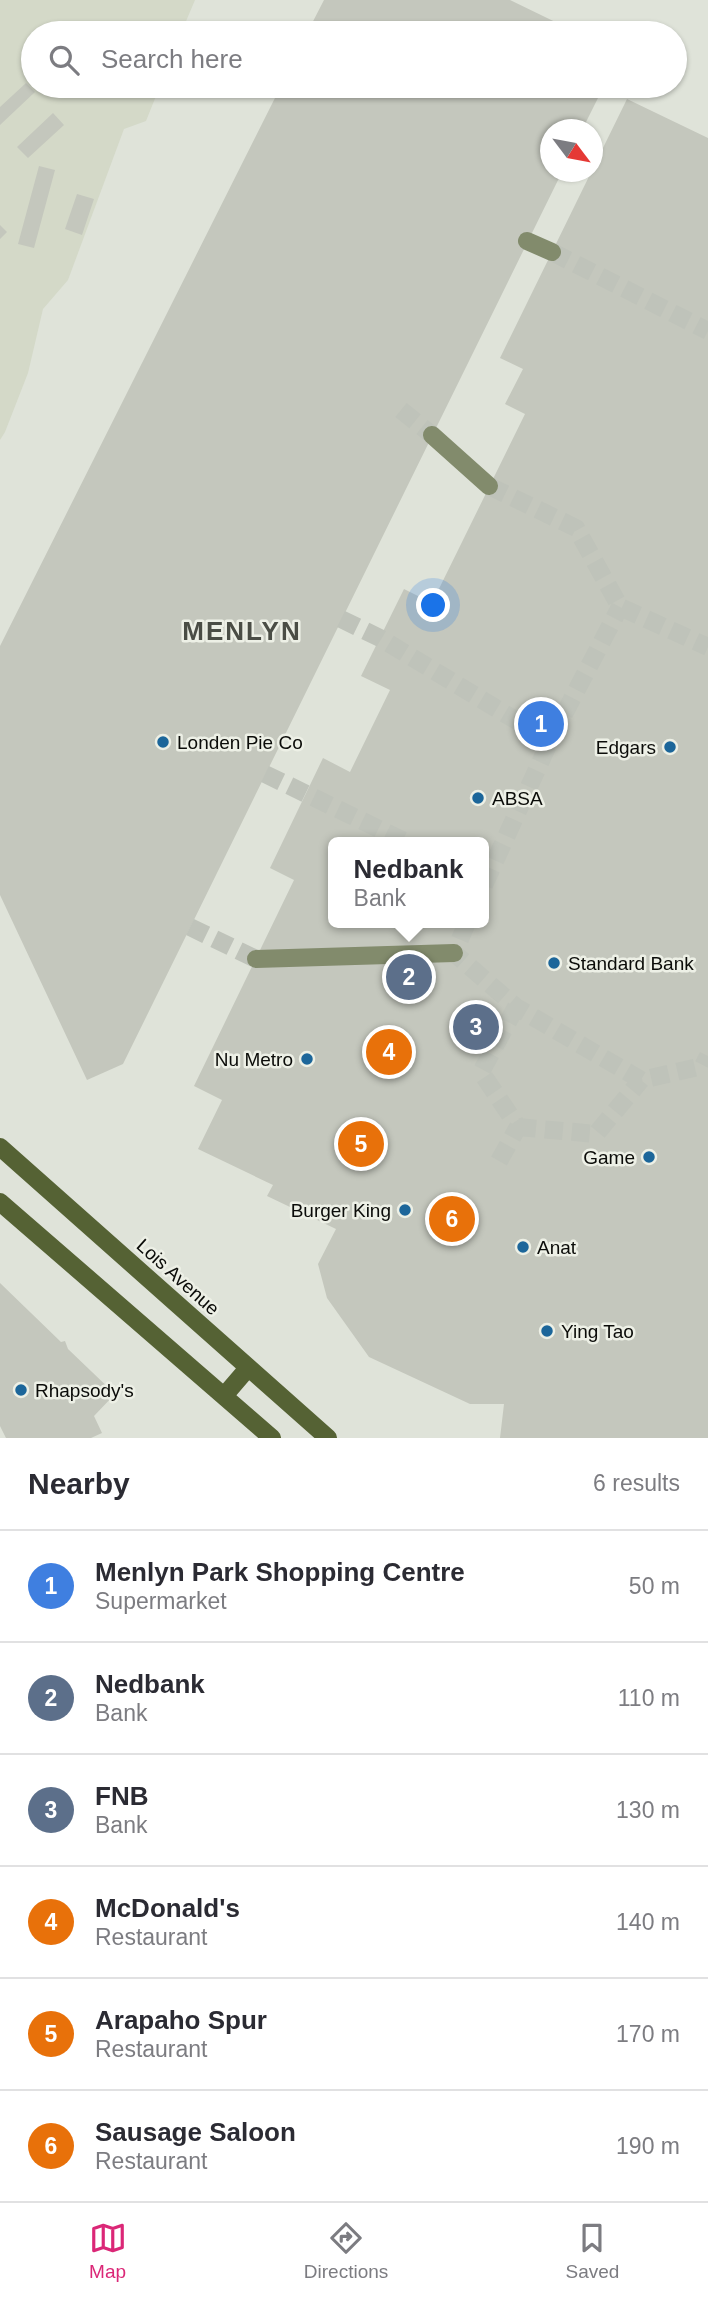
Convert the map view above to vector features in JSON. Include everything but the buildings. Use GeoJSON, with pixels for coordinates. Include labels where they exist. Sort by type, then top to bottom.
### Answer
{"type":"FeatureCollection","features":[{"type":"Feature","properties":{"kind":"street"},"geometry":{"type":"LineString","coordinates":[[527,241],[552,252]]}},
{"type":"Feature","properties":{"kind":"street"},"geometry":{"type":"LineString","coordinates":[[432,435],[489,486]]}},
{"type":"Feature","properties":{"kind":"street"},"geometry":{"type":"LineString","coordinates":[[256,959],[454,953]]}},
{"type":"Feature","properties":{"kind":"street","name":"Lois Avenue"},"geometry":{"type":"LineString","coordinates":[[0,1147],[328,1438]]}},
{"type":"Feature","properties":{"kind":"street"},"geometry":{"type":"LineString","coordinates":[[0,1202],[272,1438]]}},
{"type":"Feature","properties":{"kind":"street"},"geometry":{"type":"LineString","coordinates":[[224,1396],[248,1368]]}},
{"type":"Feature","properties":{"kind":"shaded area"},"geometry":{"type":"Polygon","coordinates":[[[0,0],[195,0],[186,21],[21,21],[21,98],[155,98],[146,121],[124,129],[68,280],[43,309],[28,373],[0,440],[0,0]]]}},
{"type":"Feature","properties":{"kind":"tunnel"},"geometry":{"type":"LineString","coordinates":[[552,252],[708,331]]}},
{"type":"Feature","properties":{"kind":"tunnel"},"geometry":{"type":"LineString","coordinates":[[401,410],[432,435]]}},
{"type":"Feature","properties":{"kind":"tunnel"},"geometry":{"type":"LineString","coordinates":[[489,486],[576,528],[620,607],[708,647]]}},
{"type":"Feature","properties":{"kind":"tunnel"},"geometry":{"type":"LineString","coordinates":[[489,874],[550,741],[620,607]]}},
{"type":"Feature","properties":{"kind":"tunnel"},"geometry":{"type":"LineString","coordinates":[[341,619],[380,638],[550,741]]}},
{"type":"Feature","properties":{"kind":"tunnel"},"geometry":{"type":"LineString","coordinates":[[265,774],[396,837]]}},
{"type":"Feature","properties":{"kind":"tunnel"},"geometry":{"type":"LineString","coordinates":[[190,927],[256,959]]}},
{"type":"Feature","properties":{"kind":"tunnel"},"geometry":{"type":"LineString","coordinates":[[465,928],[454,953],[516,1007],[641,1080],[703,1066],[708,1056]]}},
{"type":"Feature","properties":{"kind":"tunnel"},"geometry":{"type":"LineString","coordinates":[[499,1161],[518,1127],[481,1072],[516,1007]]}},
{"type":"Feature","properties":{"kind":"tunnel"},"geometry":{"type":"LineString","coordinates":[[518,1127],[596,1134],[641,1080]]}},
{"type":"Feature","properties":{"kind":"place","name":"Menlyn Park Shopping Centre"},"geometry":{"type":"Point","coordinates":[541,724]}},
{"type":"Feature","properties":{"kind":"place","name":"Londen Pie Co"},"geometry":{"type":"Point","coordinates":[163,742]}},
{"type":"Feature","properties":{"kind":"place","name":"Edgars"},"geometry":{"type":"Point","coordinates":[670,747]}},
{"type":"Feature","properties":{"kind":"place","name":"ABSA"},"geometry":{"type":"Point","coordinates":[478,798]}},
{"type":"Feature","properties":{"kind":"place","name":"Standard Bank"},"geometry":{"type":"Point","coordinates":[554,963]}},
{"type":"Feature","properties":{"kind":"place","name":"Nedbank"},"geometry":{"type":"Point","coordinates":[409,977]}},
{"type":"Feature","properties":{"kind":"place","name":"FNB"},"geometry":{"type":"Point","coordinates":[476,1027]}},
{"type":"Feature","properties":{"kind":"place","name":"McDonald's"},"geometry":{"type":"Point","coordinates":[389,1052]}},
{"type":"Feature","properties":{"kind":"place","name":"Nu Metro"},"geometry":{"type":"Point","coordinates":[307,1059]}},
{"type":"Feature","properties":{"kind":"place","name":"Arapaho Spur"},"geometry":{"type":"Point","coordinates":[361,1144]}},
{"type":"Feature","properties":{"kind":"place","name":"Game"},"geometry":{"type":"Point","coordinates":[649,1157]}},
{"type":"Feature","properties":{"kind":"place","name":"Burger King"},"geometry":{"type":"Point","coordinates":[405,1210]}},
{"type":"Feature","properties":{"kind":"place","name":"Sausage Saloon"},"geometry":{"type":"Point","coordinates":[452,1219]}},
{"type":"Feature","properties":{"kind":"place","name":"Anat"},"geometry":{"type":"Point","coordinates":[523,1247]}},
{"type":"Feature","properties":{"kind":"place","name":"Ying Tao"},"geometry":{"type":"Point","coordinates":[547,1331]}},
{"type":"Feature","properties":{"kind":"place","name":"Rhapsody's"},"geometry":{"type":"Point","coordinates":[21,1390]}},
{"type":"Feature","properties":{"kind":"district","name":"MENLYN"},"geometry":{"type":"Point","coordinates":[242,631]}}]}
